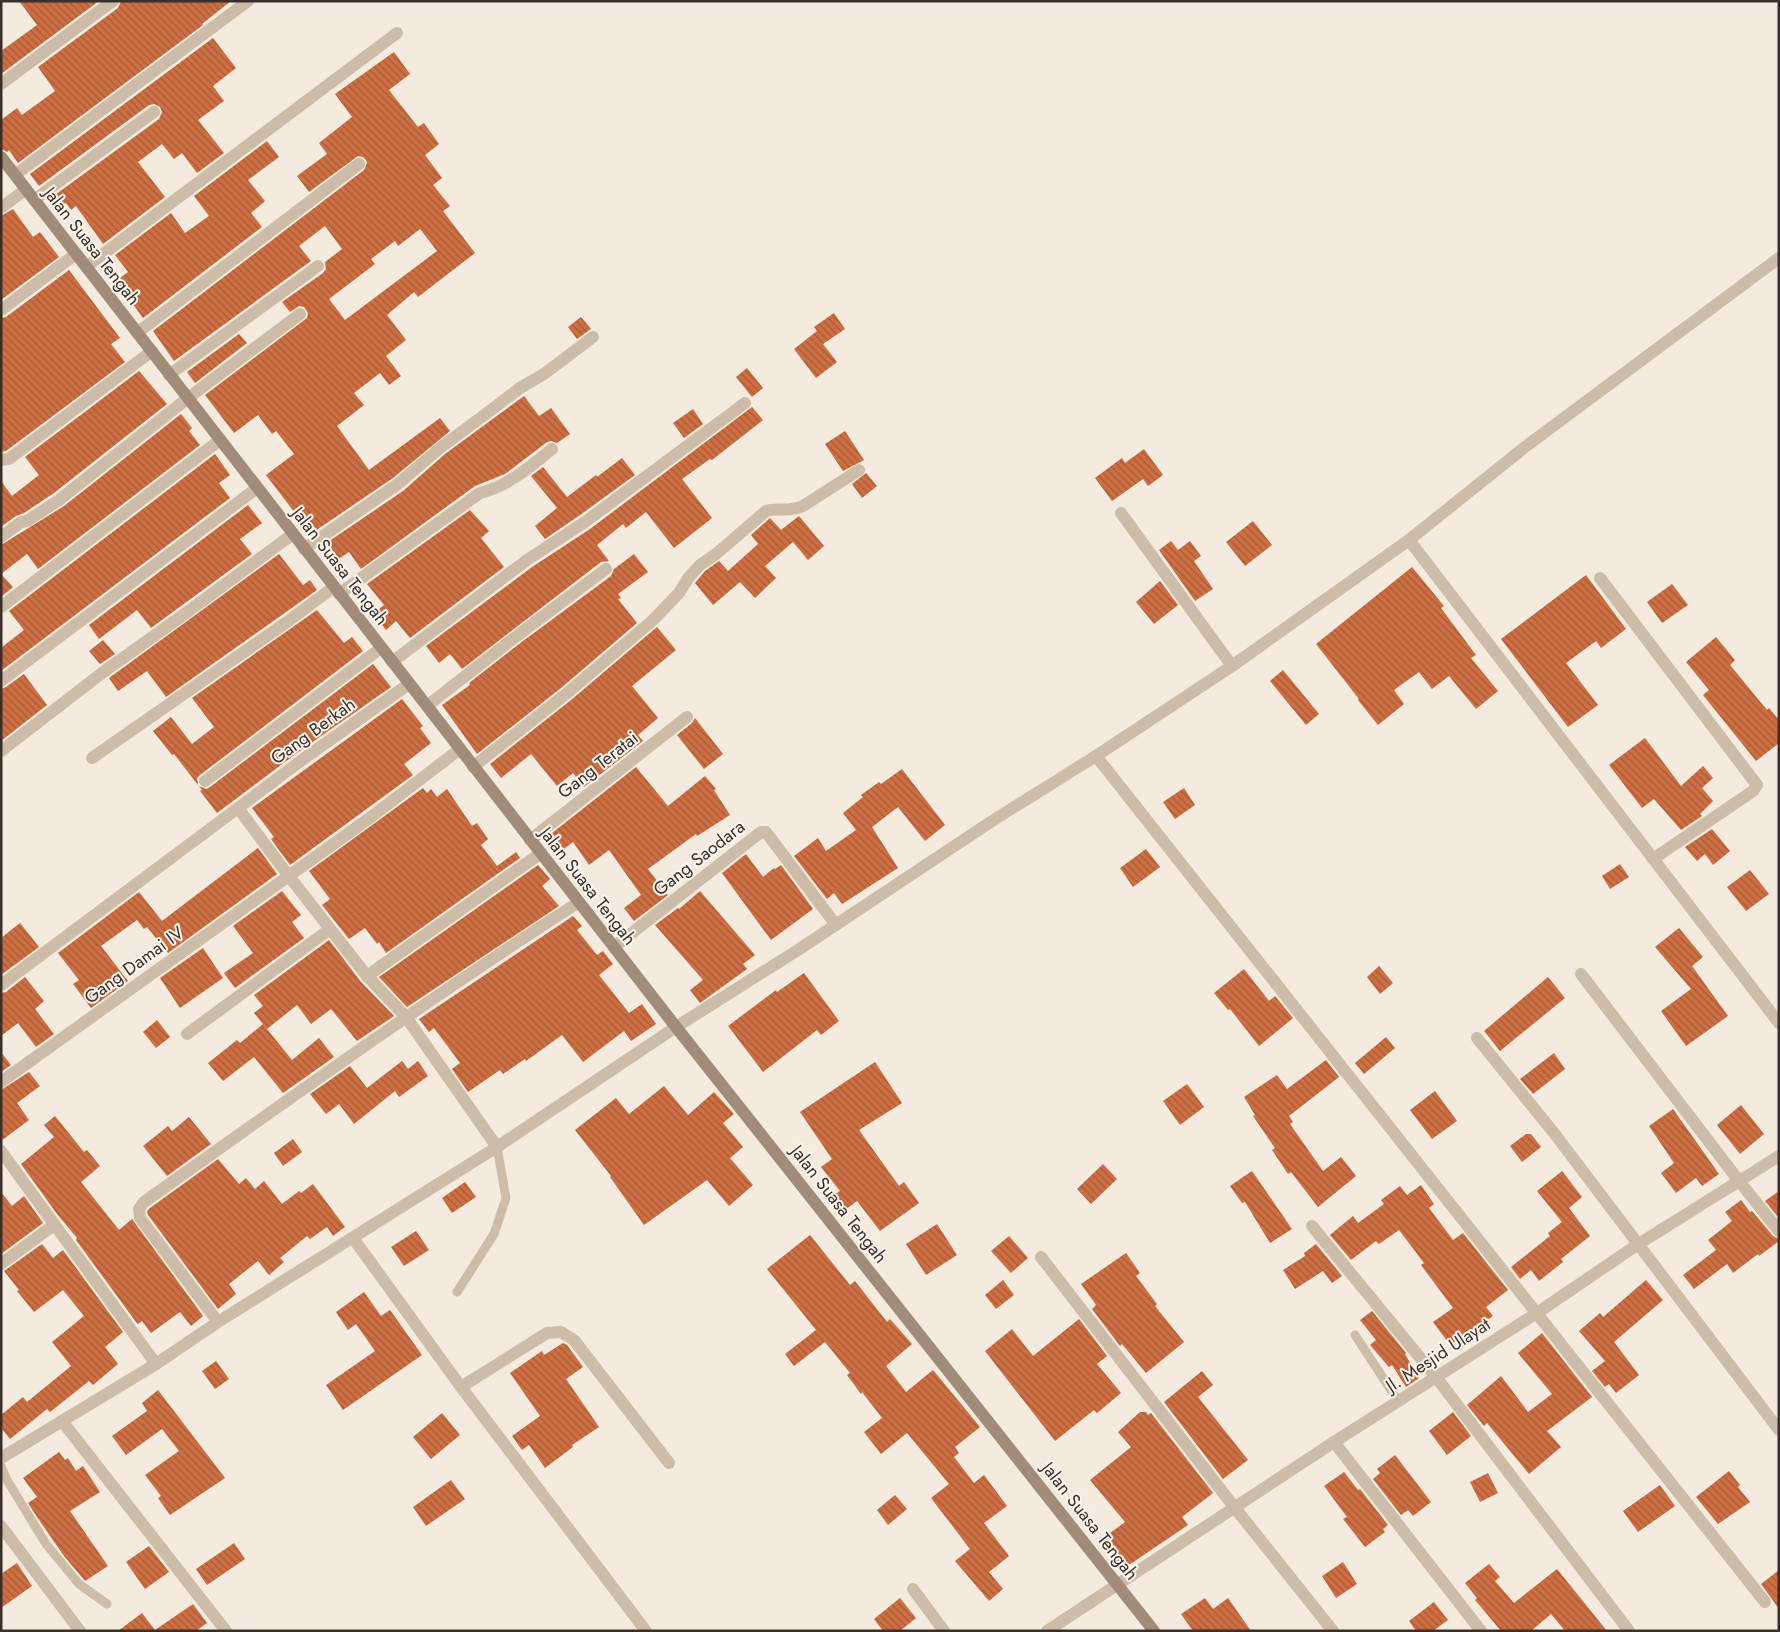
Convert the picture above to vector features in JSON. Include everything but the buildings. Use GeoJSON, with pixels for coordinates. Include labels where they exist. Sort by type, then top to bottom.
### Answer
{"type":"FeatureCollection","features":[{"type":"Feature","properties":{"kind":"street"},"geometry":{"type":"LineString","coordinates":[[1,84],[113,1]]}},
{"type":"Feature","properties":{"kind":"street"},"geometry":{"type":"LineString","coordinates":[[15,174],[248,1]]}},
{"type":"Feature","properties":{"kind":"street"},"geometry":{"type":"LineString","coordinates":[[86,267],[397,33]]}},
{"type":"Feature","properties":{"kind":"street"},"geometry":{"type":"LineString","coordinates":[[34,200],[154,112]]}},
{"type":"Feature","properties":{"kind":"street","name":"Jalan Suasa Tengah"},"geometry":{"type":"LineString","coordinates":[[1,157],[676,1027],[1154,1631]]}},
{"type":"Feature","properties":{"kind":"street"},"geometry":{"type":"LineString","coordinates":[[137,333],[359,164]]}},
{"type":"Feature","properties":{"kind":"street"},"geometry":{"type":"LineString","coordinates":[[1,208],[26,189]]}},
{"type":"Feature","properties":{"kind":"street"},"geometry":{"type":"LineString","coordinates":[[1,310],[76,254]]}},
{"type":"Feature","properties":{"kind":"street"},"geometry":{"type":"LineString","coordinates":[[1,1458],[156,1364],[218,1322],[497,1147],[676,1027],[1232,666],[1409,540],[1526,447],[1779,258]]}},
{"type":"Feature","properties":{"kind":"street"},"geometry":{"type":"LineString","coordinates":[[170,375],[318,266]]}},
{"type":"Feature","properties":{"kind":"street"},"geometry":{"type":"LineString","coordinates":[[1,537],[21,522],[27,522],[59,500],[188,398],[300,314]]}},
{"type":"Feature","properties":{"kind":"street"},"geometry":{"type":"LineString","coordinates":[[304,549],[398,484],[440,448],[593,337]]}},
{"type":"Feature","properties":{"kind":"street"},"geometry":{"type":"LineString","coordinates":[[1,460],[9,459],[152,351]]}},
{"type":"Feature","properties":{"kind":"street"},"geometry":{"type":"LineString","coordinates":[[392,662],[527,560],[586,522],[745,402]]}},
{"type":"Feature","properties":{"kind":"street"},"geometry":{"type":"LineString","coordinates":[[1,607],[220,440]]}},
{"type":"Feature","properties":{"kind":"street"},"geometry":{"type":"LineString","coordinates":[[92,758],[287,622],[480,493],[494,490],[520,474],[552,449]]}},
{"type":"Feature","properties":{"kind":"street"},"geometry":{"type":"LineString","coordinates":[[473,767],[566,694],[652,621],[679,593],[689,577],[700,565],[716,554],[766,511],[772,509],[782,511],[794,510],[859,470]]}},
{"type":"Feature","properties":{"kind":"street"},"geometry":{"type":"LineString","coordinates":[[1,681],[257,488]]}},
{"type":"Feature","properties":{"kind":"street"},"geometry":{"type":"LineString","coordinates":[[1120,513],[1232,666]]}},
{"type":"Feature","properties":{"kind":"street"},"geometry":{"type":"LineString","coordinates":[[1,751],[102,673],[292,534]]}},
{"type":"Feature","properties":{"kind":"street"},"geometry":{"type":"LineString","coordinates":[[1409,540],[1779,1023]]}},
{"type":"Feature","properties":{"kind":"street"},"geometry":{"type":"LineString","coordinates":[[427,706],[606,569]]}},
{"type":"Feature","properties":{"kind":"street"},"geometry":{"type":"LineString","coordinates":[[1600,578],[1757,785],[1753,791],[1653,859]]}},
{"type":"Feature","properties":{"kind":"street"},"geometry":{"type":"LineString","coordinates":[[205,781],[381,648]]}},
{"type":"Feature","properties":{"kind":"street","name":"Gang Berkah"},"geometry":{"type":"LineString","coordinates":[[1,985],[302,760],[409,684]]}},
{"type":"Feature","properties":{"kind":"street","name":"Gang Teratai"},"geometry":{"type":"LineString","coordinates":[[530,840],[688,717]]}},
{"type":"Feature","properties":{"kind":"street","name":"Gang Damai IV"},"geometry":{"type":"LineString","coordinates":[[1,1082],[371,817],[460,749]]}},
{"type":"Feature","properties":{"kind":"street"},"geometry":{"type":"LineString","coordinates":[[1096,756],[1766,1602]]}},
{"type":"Feature","properties":{"kind":"street"},"geometry":{"type":"LineString","coordinates":[[238,808],[367,976],[406,1017],[497,1147]]}},
{"type":"Feature","properties":{"kind":"street","name":"Gang Saodara"},"geometry":{"type":"LineString","coordinates":[[614,947],[761,832],[766,832],[769,835],[835,923]]}},
{"type":"Feature","properties":{"kind":"street"},"geometry":{"type":"LineString","coordinates":[[367,976],[541,854]]}},
{"type":"Feature","properties":{"kind":"street"},"geometry":{"type":"LineString","coordinates":[[218,1322],[140,1218],[139,1209],[144,1202],[406,1017],[495,956],[579,902]]}},
{"type":"Feature","properties":{"kind":"street"},"geometry":{"type":"LineString","coordinates":[[187,1034],[330,929]]}},
{"type":"Feature","properties":{"kind":"street"},"geometry":{"type":"LineString","coordinates":[[1581,974],[1779,1231]]}},
{"type":"Feature","properties":{"kind":"street"},"geometry":{"type":"LineString","coordinates":[[1477,1038],[1554,1133],[1779,1430]]}},
{"type":"Feature","properties":{"kind":"street"},"geometry":{"type":"LineString","coordinates":[[1,1151],[156,1364]]}},
{"type":"Feature","properties":{"kind":"street","name":"Jl. Mesjid Ulayat"},"geometry":{"type":"LineString","coordinates":[[1047,1631],[1334,1442],[1537,1312],[1637,1244],[1779,1156]]}},
{"type":"Feature","properties":{"kind":"street"},"geometry":{"type":"LineString","coordinates":[[1,1264],[54,1225]]}},
{"type":"Feature","properties":{"kind":"street"},"geometry":{"type":"LineString","coordinates":[[1312,1226],[1436,1377],[1629,1631]]}},
{"type":"Feature","properties":{"kind":"street"},"geometry":{"type":"LineString","coordinates":[[353,1238],[461,1386],[646,1631]]}},
{"type":"Feature","properties":{"kind":"street"},"geometry":{"type":"LineString","coordinates":[[1041,1257],[1235,1508],[1333,1631]]}},
{"type":"Feature","properties":{"kind":"street"},"geometry":{"type":"LineString","coordinates":[[461,1386],[547,1333],[561,1332],[574,1340],[669,1463]]}},
{"type":"Feature","properties":{"kind":"street"},"geometry":{"type":"LineString","coordinates":[[62,1421],[226,1631]]}},
{"type":"Feature","properties":{"kind":"street"},"geometry":{"type":"LineString","coordinates":[[1334,1442],[1481,1631]]}},
{"type":"Feature","properties":{"kind":"street"},"geometry":{"type":"LineString","coordinates":[[1,1526],[80,1631]]}},
{"type":"Feature","properties":{"kind":"street"},"geometry":{"type":"LineString","coordinates":[[913,1589],[944,1631]]}},
{"type":"Feature","properties":{"kind":"lane"},"geometry":{"type":"LineString","coordinates":[[457,1292],[494,1234],[506,1198],[497,1147]]}},
{"type":"Feature","properties":{"kind":"lane"},"geometry":{"type":"LineString","coordinates":[[1356,1335],[1398,1401]]}},
{"type":"Feature","properties":{"kind":"lane"},"geometry":{"type":"LineString","coordinates":[[1,1466],[7,1480],[46,1544],[79,1584],[107,1604]]}}]}
